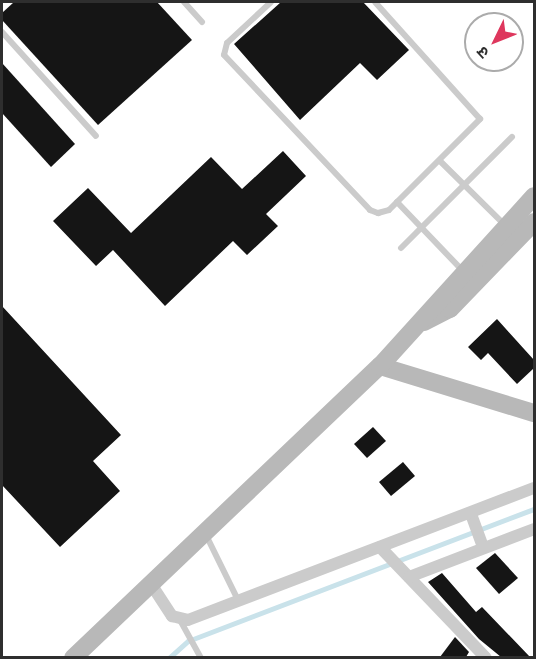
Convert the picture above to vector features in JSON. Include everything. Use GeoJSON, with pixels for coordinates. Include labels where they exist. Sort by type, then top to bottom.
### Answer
{"type":"FeatureCollection","features":[{"type":"Feature","properties":{"kind":"street"},"geometry":{"type":"LineString","coordinates":[[74,657],[153,587],[424,322],[464,272],[534,196]]}},
{"type":"Feature","properties":{"kind":"street"},"geometry":{"type":"LineString","coordinates":[[424,322],[450,309],[534,222]]}},
{"type":"Feature","properties":{"kind":"street"},"geometry":{"type":"LineString","coordinates":[[380,366],[534,413]]}},
{"type":"Feature","properties":{"kind":"street"},"geometry":{"type":"LineString","coordinates":[[153,587],[165,609],[180,620],[238,601],[380,547],[472,518],[534,488]]}},
{"type":"Feature","properties":{"kind":"street"},"geometry":{"type":"LineString","coordinates":[[472,518],[481,543]]}},
{"type":"Feature","properties":{"kind":"street"},"geometry":{"type":"LineString","coordinates":[[409,577],[481,543],[534,529]]}},
{"type":"Feature","properties":{"kind":"street"},"geometry":{"type":"LineString","coordinates":[[380,547],[486,657]]}},
{"type":"Feature","properties":{"kind":"lane"},"geometry":{"type":"LineString","coordinates":[[183,2],[202,22]]}},
{"type":"Feature","properties":{"kind":"lane"},"geometry":{"type":"LineString","coordinates":[[271,2],[226,43],[224,55],[370,210],[389,210],[476,125],[478,113],[375,2]]}},
{"type":"Feature","properties":{"kind":"lane"},"geometry":{"type":"LineString","coordinates":[[2,32],[96,136]]}},
{"type":"Feature","properties":{"kind":"lane"},"geometry":{"type":"LineString","coordinates":[[401,248],[512,138]]}},
{"type":"Feature","properties":{"kind":"lane"},"geometry":{"type":"LineString","coordinates":[[440,161],[506,226]]}},
{"type":"Feature","properties":{"kind":"lane"},"geometry":{"type":"LineString","coordinates":[[398,202],[464,272]]}},
{"type":"Feature","properties":{"kind":"lane"},"geometry":{"type":"LineString","coordinates":[[206,535],[238,601]]}},
{"type":"Feature","properties":{"kind":"lane"},"geometry":{"type":"LineString","coordinates":[[180,620],[201,657]]}},
{"type":"Feature","properties":{"kind":"building"},"geometry":{"type":"Polygon","coordinates":[[[14,2],[157,2],[192,40],[98,125],[2,20],[2,13],[14,2]]]}},
{"type":"Feature","properties":{"kind":"building"},"geometry":{"type":"Polygon","coordinates":[[[281,2],[363,2],[409,50],[377,80],[360,63],[300,120],[234,44],[281,2]]]}},
{"type":"Feature","properties":{"kind":"building"},"geometry":{"type":"Polygon","coordinates":[[[2,63],[75,144],[51,167],[2,113],[2,63]]]}},
{"type":"Feature","properties":{"kind":"building"},"geometry":{"type":"Polygon","coordinates":[[[283,151],[306,176],[266,214],[278,226],[247,255],[233,241],[165,306],[113,250],[96,266],[53,221],[88,188],[131,233],[211,157],[242,189],[283,151]]]}},
{"type":"Feature","properties":{"kind":"building"},"geometry":{"type":"Polygon","coordinates":[[[2,306],[121,435],[93,461],[120,491],[60,547],[2,485],[2,306]]]}},
{"type":"Feature","properties":{"kind":"building"},"geometry":{"type":"Polygon","coordinates":[[[497,319],[534,360],[534,368],[517,384],[488,353],[481,360],[468,347],[497,319]]]}},
{"type":"Feature","properties":{"kind":"building"},"geometry":{"type":"Polygon","coordinates":[[[373,427],[386,441],[367,458],[354,444],[373,427]]]}},
{"type":"Feature","properties":{"kind":"building"},"geometry":{"type":"Polygon","coordinates":[[[403,462],[415,476],[391,496],[379,482],[403,462]]]}},
{"type":"Feature","properties":{"kind":"building"},"geometry":{"type":"Polygon","coordinates":[[[495,553],[518,578],[499,594],[476,568],[495,553]]]}},
{"type":"Feature","properties":{"kind":"building"},"geometry":{"type":"Polygon","coordinates":[[[442,573],[476,612],[482,607],[530,657],[501,657],[479,639],[428,582],[442,573]]]}},
{"type":"Feature","properties":{"kind":"building"},"geometry":{"type":"Polygon","coordinates":[[[455,637],[469,652],[466,657],[440,657],[455,637]]]}},
{"type":"Feature","properties":{"kind":"waterway"},"geometry":{"type":"LineString","coordinates":[[169,658],[188,641],[534,509]]}}]}
